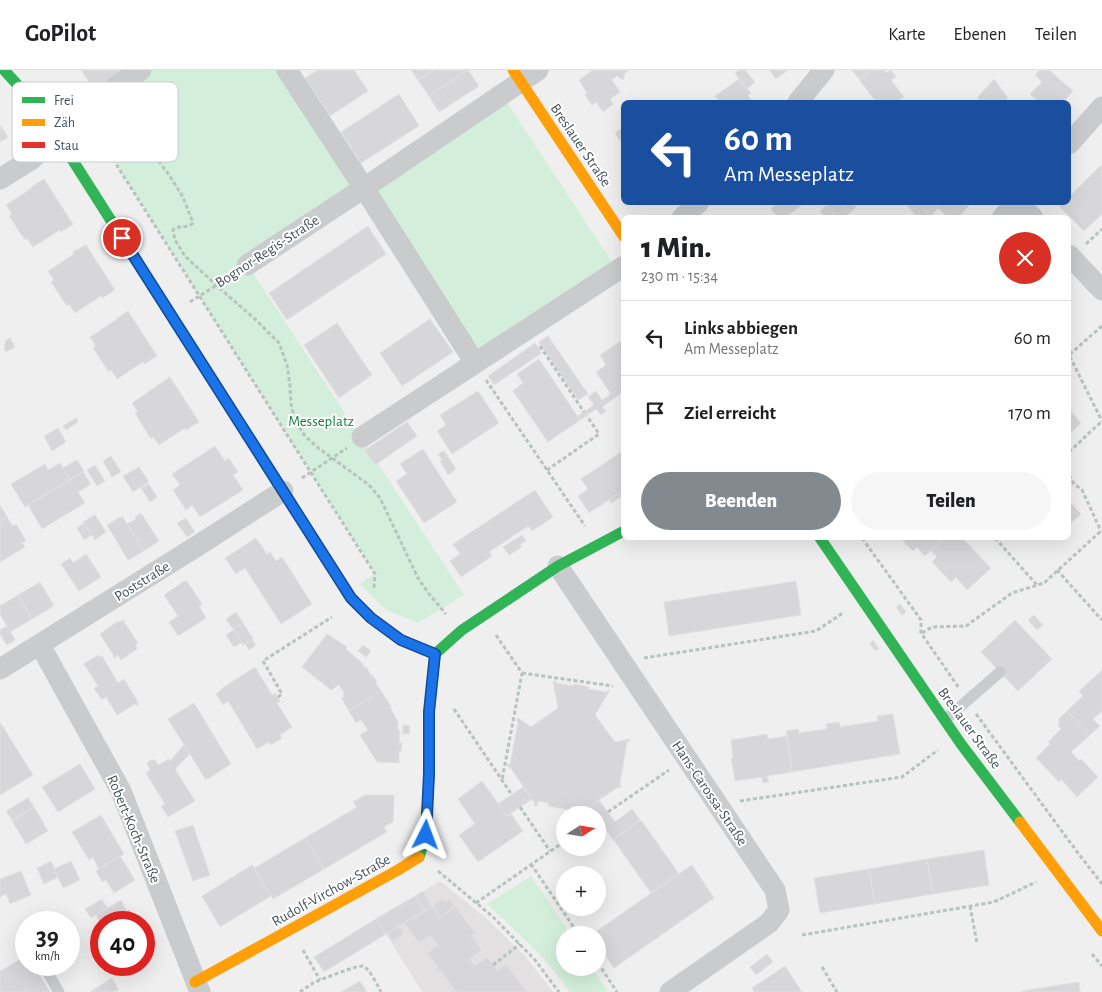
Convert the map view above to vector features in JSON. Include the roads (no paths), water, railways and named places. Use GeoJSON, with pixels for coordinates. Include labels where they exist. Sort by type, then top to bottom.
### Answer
{"type":"FeatureCollection","features":[{"type":"Feature","properties":{"kind":"street"},"geometry":{"type":"LineString","coordinates":[[4,70],[15,82]]}},
{"type":"Feature","properties":{"kind":"street"},"geometry":{"type":"LineString","coordinates":[[123,82],[141,70]]}},
{"type":"Feature","properties":{"kind":"street"},"geometry":{"type":"LineString","coordinates":[[287,70],[475,363]]}},
{"type":"Feature","properties":{"kind":"street","name":"Bognor-Regis-Straße"},"geometry":{"type":"LineString","coordinates":[[248,264],[364,188],[517,76],[538,70]]}},
{"type":"Feature","properties":{"kind":"street"},"geometry":{"type":"LineString","coordinates":[[800,100],[824,70]]}},
{"type":"Feature","properties":{"kind":"street","name":"Breslauer Straße"},"geometry":{"type":"LineString","coordinates":[[517,76],[621,232]]}},
{"type":"Feature","properties":{"kind":"street"},"geometry":{"type":"LineString","coordinates":[[1071,142],[1102,107]]}},
{"type":"Feature","properties":{"kind":"street"},"geometry":{"type":"LineString","coordinates":[[0,179],[26,162]]}},
{"type":"Feature","properties":{"kind":"street"},"geometry":{"type":"LineString","coordinates":[[73,162],[346,592],[371,618],[401,640],[435,654],[462,630],[558,566],[621,534]]}},
{"type":"Feature","properties":{"kind":"street"},"geometry":{"type":"LineString","coordinates":[[685,215],[696,205]]}},
{"type":"Feature","properties":{"kind":"street"},"geometry":{"type":"LineString","coordinates":[[1005,215],[1014,205]]}},
{"type":"Feature","properties":{"kind":"street"},"geometry":{"type":"LineString","coordinates":[[1020,205],[1030,215]]}},
{"type":"Feature","properties":{"kind":"street"},"geometry":{"type":"LineString","coordinates":[[1071,257],[1102,290]]}},
{"type":"Feature","properties":{"kind":"street"},"geometry":{"type":"LineString","coordinates":[[362,437],[621,268]]}},
{"type":"Feature","properties":{"kind":"street","name":"Poststraße"},"geometry":{"type":"LineString","coordinates":[[0,669],[283,491]]}},
{"type":"Feature","properties":{"kind":"street","name":"Breslauer Straße"},"geometry":{"type":"LineString","coordinates":[[821,540],[960,744],[1102,931]]}},
{"type":"Feature","properties":{"kind":"street","name":"Hans-Carossa-Straße"},"geometry":{"type":"LineString","coordinates":[[558,566],[775,890],[779,910],[769,923],[670,992]]}},
{"type":"Feature","properties":{"kind":"street","name":"Robert-Koch-Straße"},"geometry":{"type":"LineString","coordinates":[[40,645],[121,792],[198,987]]}},
{"type":"Feature","properties":{"kind":"street","name":"Rudolf-Virchow-Straße"},"geometry":{"type":"LineString","coordinates":[[198,987],[291,929],[420,856],[426,835],[429,774],[429,712],[435,654]]}},
{"type":"Feature","properties":{"kind":"lane"},"geometry":{"type":"LineString","coordinates":[[945,720],[1000,672]]}},
{"type":"Feature","properties":{"kind":"lane"},"geometry":{"type":"LineString","coordinates":[[50,976],[59,992]]}},
{"type":"Feature","properties":{"kind":"park label","name":"Messeplatz"},"geometry":{"type":"Point","coordinates":[321,421]}}]}
